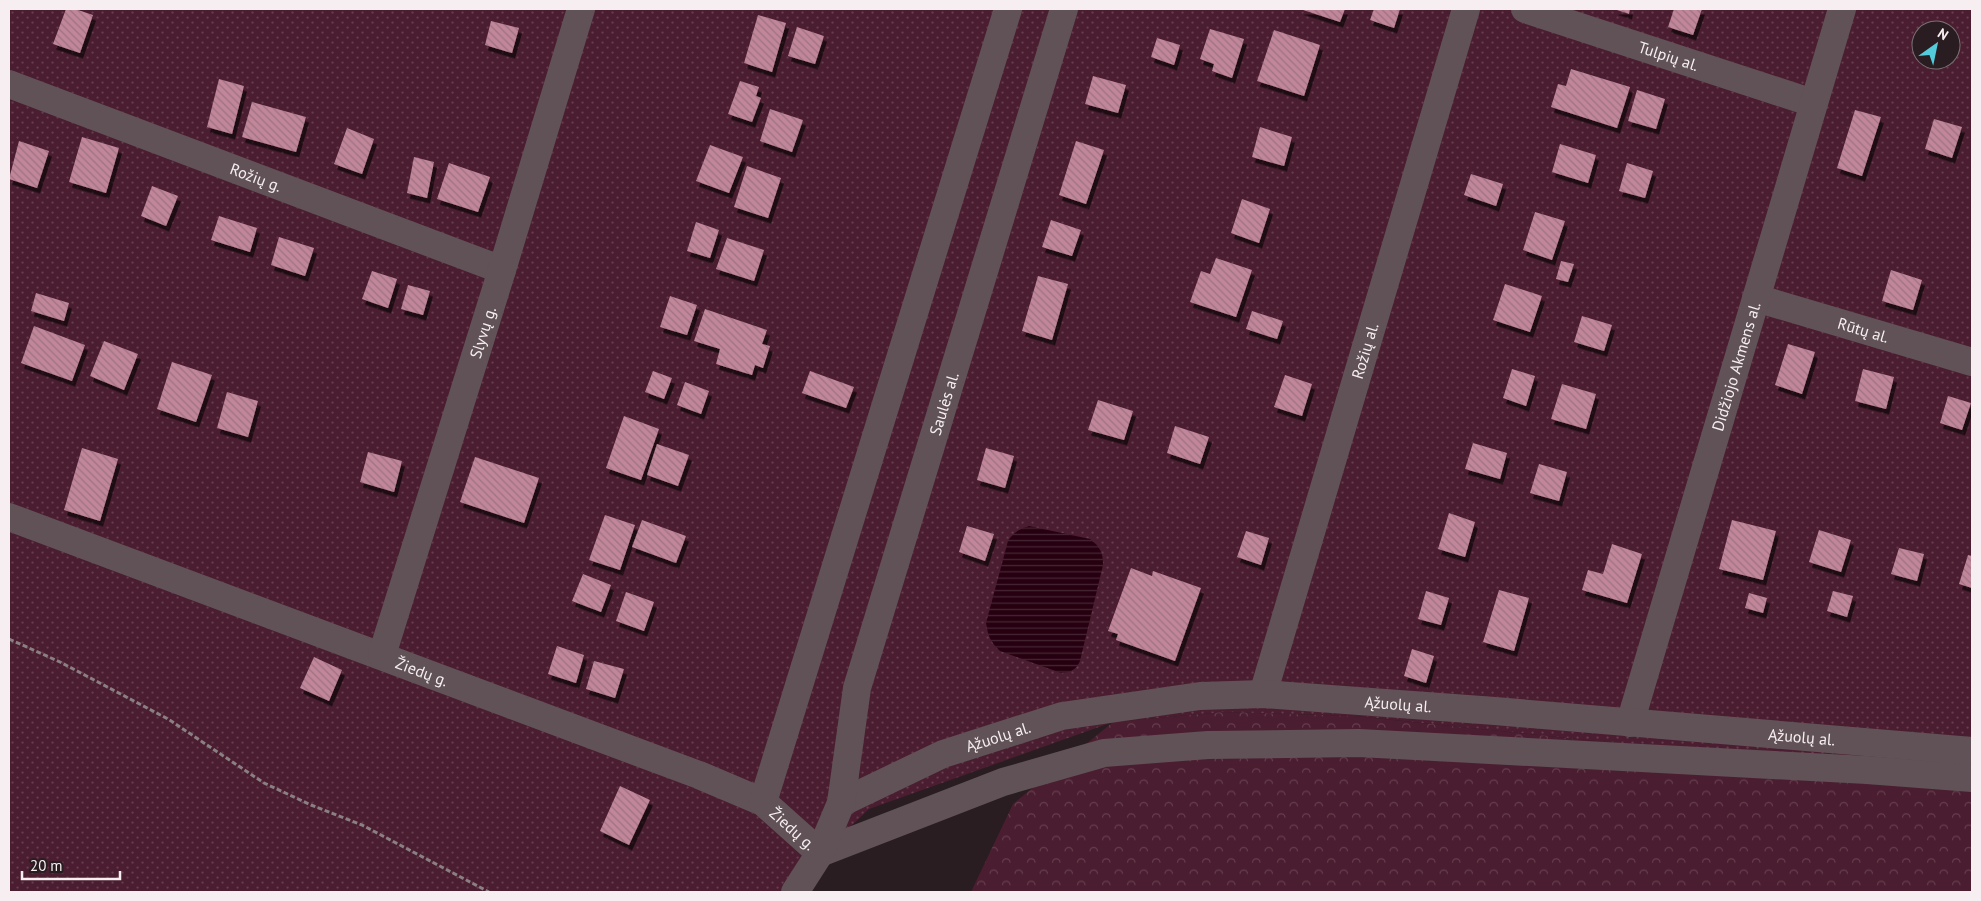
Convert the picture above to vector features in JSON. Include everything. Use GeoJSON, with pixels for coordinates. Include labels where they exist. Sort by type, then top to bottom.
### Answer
{"type":"FeatureCollection","features":[{"type":"Feature","properties":{"kind":"street","name":"Slyvų g."},"geometry":{"type":"LineString","coordinates":[[382,655],[581,9]]}},
{"type":"Feature","properties":{"kind":"street"},"geometry":{"type":"LineString","coordinates":[[763,802],[1008,9]]}},
{"type":"Feature","properties":{"kind":"street","name":"Saulės al."},"geometry":{"type":"LineString","coordinates":[[795,892],[820,853],[841,803],[857,688],[1064,9]]}},
{"type":"Feature","properties":{"kind":"street","name":"Rožių al."},"geometry":{"type":"LineString","coordinates":[[1263,694],[1466,9]]}},
{"type":"Feature","properties":{"kind":"street","name":"Tulpių al."},"geometry":{"type":"LineString","coordinates":[[1525,9],[1813,103]]}},
{"type":"Feature","properties":{"kind":"street","name":"Didžiojo Akmens al."},"geometry":{"type":"LineString","coordinates":[[1630,724],[1842,9]]}},
{"type":"Feature","properties":{"kind":"street","name":"Rožių g."},"geometry":{"type":"LineString","coordinates":[[9,84],[502,270]]}},
{"type":"Feature","properties":{"kind":"street","name":"Rūtų al."},"geometry":{"type":"LineString","coordinates":[[1756,298],[1972,362]]}},
{"type":"Feature","properties":{"kind":"street","name":"Žiedų g."},"geometry":{"type":"LineString","coordinates":[[9,517],[699,775],[763,802],[820,853]]}},
{"type":"Feature","properties":{"kind":"street","name":"Ąžuolų al."},"geometry":{"type":"LineString","coordinates":[[841,803],[943,754],[1062,716],[1200,696],[1263,694],[1495,711],[1630,724],[1972,751]]}},
{"type":"Feature","properties":{"kind":"street"},"geometry":{"type":"LineString","coordinates":[[820,853],[1003,782],[1104,753],[1208,745],[1359,744],[1866,770],[1972,778]]}},
{"type":"Feature","properties":{"kind":"path"},"geometry":{"type":"LineString","coordinates":[[9,639],[60,662],[168,719],[264,783],[311,805],[362,825],[489,892]]}},
{"type":"Feature","properties":{"kind":"green space"},"geometry":{"type":"Polygon","coordinates":[[[9,9],[1972,9],[1972,780],[1355,716],[1224,712],[1113,722],[869,809],[782,892],[9,892],[9,9]]]}},
{"type":"Feature","properties":{"kind":"green space"},"geometry":{"type":"Polygon","coordinates":[[[1224,712],[1354,716],[1972,780],[1972,892],[971,892],[1013,804],[1113,722],[1224,712]]]}},
{"type":"Feature","properties":{"kind":"shaded area"},"geometry":{"type":"Polygon","coordinates":[[[1029,526],[1090,539],[1099,547],[1102,553],[1103,565],[1080,661],[1073,670],[1068,672],[1061,673],[1000,651],[990,638],[988,631],[986,623],[1008,541],[1022,528],[1029,526]]]}},
{"type":"Feature","properties":{"kind":"building"},"geometry":{"type":"Polygon","coordinates":[[[66,9],[75,9],[93,15],[80,53],[53,44],[66,9]]]}},
{"type":"Feature","properties":{"kind":"building"},"geometry":{"type":"Polygon","coordinates":[[[1300,9],[1345,9],[1340,22],[1300,9]]]}},
{"type":"Feature","properties":{"kind":"building"},"geometry":{"type":"Polygon","coordinates":[[[1374,9],[1400,9],[1394,28],[1370,20],[1374,9]]]}},
{"type":"Feature","properties":{"kind":"building"},"geometry":{"type":"Polygon","coordinates":[[[1614,9],[1630,9],[1629,14],[1614,9]]]}},
{"type":"Feature","properties":{"kind":"building"},"geometry":{"type":"Polygon","coordinates":[[[1674,9],[1702,9],[1693,35],[1668,27],[1674,9]]]}},
{"type":"Feature","properties":{"kind":"building"},"geometry":{"type":"Polygon","coordinates":[[[758,15],[786,23],[772,72],[744,63],[758,15]]]}},
{"type":"Feature","properties":{"kind":"building"},"geometry":{"type":"Polygon","coordinates":[[[491,21],[519,28],[512,53],[485,45],[491,21]]]}},
{"type":"Feature","properties":{"kind":"building"},"geometry":{"type":"Polygon","coordinates":[[[797,27],[824,36],[815,64],[788,56],[797,27]]]}},
{"type":"Feature","properties":{"kind":"building"},"geometry":{"type":"Polygon","coordinates":[[[1210,29],[1244,39],[1232,78],[1212,71],[1214,64],[1200,59],[1210,29]]]}},
{"type":"Feature","properties":{"kind":"building"},"geometry":{"type":"Polygon","coordinates":[[[1274,30],[1320,45],[1304,96],[1257,81],[1274,30]]]}},
{"type":"Feature","properties":{"kind":"building"},"geometry":{"type":"Polygon","coordinates":[[[1157,38],[1180,45],[1174,65],[1151,57],[1157,38]]]}},
{"type":"Feature","properties":{"kind":"building"},"geometry":{"type":"Polygon","coordinates":[[[1571,69],[1630,87],[1617,128],[1551,107],[1558,84],[1566,86],[1571,69]]]}},
{"type":"Feature","properties":{"kind":"building"},"geometry":{"type":"Polygon","coordinates":[[[1093,76],[1126,85],[1118,113],[1085,104],[1093,76]]]}},
{"type":"Feature","properties":{"kind":"building"},"geometry":{"type":"Polygon","coordinates":[[[219,79],[244,86],[232,134],[207,127],[219,79]]]}},
{"type":"Feature","properties":{"kind":"building"},"geometry":{"type":"Polygon","coordinates":[[[740,81],[759,87],[756,96],[761,98],[752,122],[728,114],[740,81]]]}},
{"type":"Feature","properties":{"kind":"building"},"geometry":{"type":"Polygon","coordinates":[[[1637,90],[1665,99],[1656,129],[1628,121],[1637,90]]]}},
{"type":"Feature","properties":{"kind":"building"},"geometry":{"type":"Polygon","coordinates":[[[252,102],[306,117],[296,152],[242,137],[252,102]]]}},
{"type":"Feature","properties":{"kind":"building"},"geometry":{"type":"Polygon","coordinates":[[[770,109],[803,120],[792,152],[760,141],[770,109]]]}},
{"type":"Feature","properties":{"kind":"building"},"geometry":{"type":"Polygon","coordinates":[[[1855,110],[1881,117],[1862,176],[1837,168],[1855,110]]]}},
{"type":"Feature","properties":{"kind":"building"},"geometry":{"type":"Polygon","coordinates":[[[1934,119],[1962,127],[1952,158],[1925,149],[1934,119]]]}},
{"type":"Feature","properties":{"kind":"building"},"geometry":{"type":"Polygon","coordinates":[[[1260,127],[1292,137],[1284,166],[1252,157],[1260,127]]]}},
{"type":"Feature","properties":{"kind":"building"},"geometry":{"type":"Polygon","coordinates":[[[347,128],[374,139],[362,174],[334,164],[347,128]]]}},
{"type":"Feature","properties":{"kind":"building"},"geometry":{"type":"Polygon","coordinates":[[[82,137],[119,148],[106,193],[69,182],[82,137]]]}},
{"type":"Feature","properties":{"kind":"building"},"geometry":{"type":"Polygon","coordinates":[[[19,141],[49,151],[37,188],[9,179],[19,141]]]}},
{"type":"Feature","properties":{"kind":"building"},"geometry":{"type":"Polygon","coordinates":[[[1076,141],[1104,150],[1086,204],[1059,195],[1076,141]]]}},
{"type":"Feature","properties":{"kind":"building"},"geometry":{"type":"Polygon","coordinates":[[[1560,144],[1596,155],[1588,183],[1552,172],[1560,144]]]}},
{"type":"Feature","properties":{"kind":"building"},"geometry":{"type":"Polygon","coordinates":[[[710,145],[743,157],[729,193],[696,181],[710,145]]]}},
{"type":"Feature","properties":{"kind":"building"},"geometry":{"type":"Polygon","coordinates":[[[414,157],[434,162],[427,198],[407,193],[414,157]]]}},
{"type":"Feature","properties":{"kind":"building"},"geometry":{"type":"Polygon","coordinates":[[[449,163],[490,177],[478,212],[437,199],[449,163]]]}},
{"type":"Feature","properties":{"kind":"building"},"geometry":{"type":"Polygon","coordinates":[[[1627,163],[1653,171],[1645,198],[1619,191],[1627,163]]]}},
{"type":"Feature","properties":{"kind":"building"},"geometry":{"type":"Polygon","coordinates":[[[747,166],[781,178],[768,218],[734,207],[747,166]]]}},
{"type":"Feature","properties":{"kind":"building"},"geometry":{"type":"Polygon","coordinates":[[[1471,174],[1503,184],[1496,206],[1464,195],[1471,174]]]}},
{"type":"Feature","properties":{"kind":"building"},"geometry":{"type":"Polygon","coordinates":[[[152,186],[178,196],[166,226],[141,216],[152,186]]]}},
{"type":"Feature","properties":{"kind":"building"},"geometry":{"type":"Polygon","coordinates":[[[1242,199],[1270,209],[1259,243],[1231,233],[1242,199]]]}},
{"type":"Feature","properties":{"kind":"building"},"geometry":{"type":"Polygon","coordinates":[[[1535,212],[1565,221],[1552,260],[1523,250],[1535,212]]]}},
{"type":"Feature","properties":{"kind":"building"},"geometry":{"type":"Polygon","coordinates":[[[219,216],[257,228],[250,252],[211,240],[219,216]]]}},
{"type":"Feature","properties":{"kind":"building"},"geometry":{"type":"Polygon","coordinates":[[[1051,220],[1081,230],[1072,256],[1042,247],[1051,220]]]}},
{"type":"Feature","properties":{"kind":"building"},"geometry":{"type":"Polygon","coordinates":[[[696,222],[719,230],[710,258],[687,251],[696,222]]]}},
{"type":"Feature","properties":{"kind":"building"},"geometry":{"type":"Polygon","coordinates":[[[279,237],[314,248],[305,276],[271,265],[279,237]]]}},
{"type":"Feature","properties":{"kind":"building"},"geometry":{"type":"Polygon","coordinates":[[[727,238],[764,250],[754,281],[716,269],[727,238]]]}},
{"type":"Feature","properties":{"kind":"building"},"geometry":{"type":"Polygon","coordinates":[[[1216,258],[1252,270],[1236,317],[1190,302],[1201,271],[1210,274],[1216,258]]]}},
{"type":"Feature","properties":{"kind":"building"},"geometry":{"type":"Polygon","coordinates":[[[1561,261],[1574,264],[1568,282],[1556,279],[1561,261]]]}},
{"type":"Feature","properties":{"kind":"building"},"geometry":{"type":"Polygon","coordinates":[[[1891,270],[1922,280],[1913,310],[1882,301],[1891,270]]]}},
{"type":"Feature","properties":{"kind":"building"},"geometry":{"type":"Polygon","coordinates":[[[372,271],[397,279],[388,308],[362,299],[372,271]]]}},
{"type":"Feature","properties":{"kind":"building"},"geometry":{"type":"Polygon","coordinates":[[[1038,276],[1068,284],[1052,340],[1022,331],[1038,276]]]}},
{"type":"Feature","properties":{"kind":"building"},"geometry":{"type":"Polygon","coordinates":[[[1505,284],[1542,296],[1530,332],[1493,320],[1505,284]]]}},
{"type":"Feature","properties":{"kind":"building"},"geometry":{"type":"Polygon","coordinates":[[[408,285],[430,291],[423,315],[401,309],[408,285]]]}},
{"type":"Feature","properties":{"kind":"building"},"geometry":{"type":"Polygon","coordinates":[[[36,293],[69,303],[64,321],[31,311],[36,293]]]}},
{"type":"Feature","properties":{"kind":"building"},"geometry":{"type":"Polygon","coordinates":[[[670,296],[697,305],[687,335],[660,327],[670,296]]]}},
{"type":"Feature","properties":{"kind":"building"},"geometry":{"type":"Polygon","coordinates":[[[705,309],[767,330],[762,344],[770,346],[763,368],[755,365],[752,375],[716,364],[720,349],[694,341],[705,309]]]}},
{"type":"Feature","properties":{"kind":"building"},"geometry":{"type":"Polygon","coordinates":[[[1252,311],[1283,321],[1277,339],[1246,329],[1252,311]]]}},
{"type":"Feature","properties":{"kind":"building"},"geometry":{"type":"Polygon","coordinates":[[[1582,316],[1612,325],[1604,351],[1574,342],[1582,316]]]}},
{"type":"Feature","properties":{"kind":"building"},"geometry":{"type":"Polygon","coordinates":[[[34,326],[85,345],[72,381],[21,363],[34,326]]]}},
{"type":"Feature","properties":{"kind":"building"},"geometry":{"type":"Polygon","coordinates":[[[104,341],[138,354],[124,390],[90,376],[104,341]]]}},
{"type":"Feature","properties":{"kind":"building"},"geometry":{"type":"Polygon","coordinates":[[[1788,344],[1815,352],[1802,394],[1775,385],[1788,344]]]}},
{"type":"Feature","properties":{"kind":"building"},"geometry":{"type":"Polygon","coordinates":[[[172,362],[212,375],[196,422],[157,409],[172,362]]]}},
{"type":"Feature","properties":{"kind":"building"},"geometry":{"type":"Polygon","coordinates":[[[1512,369],[1535,376],[1526,406],[1503,398],[1512,369]]]}},
{"type":"Feature","properties":{"kind":"building"},"geometry":{"type":"Polygon","coordinates":[[[1863,369],[1894,377],[1886,409],[1855,401],[1863,369]]]}},
{"type":"Feature","properties":{"kind":"building"},"geometry":{"type":"Polygon","coordinates":[[[653,371],[672,378],[664,399],[645,392],[653,371]]]}},
{"type":"Feature","properties":{"kind":"building"},"geometry":{"type":"Polygon","coordinates":[[[810,371],[854,387],[846,408],[802,393],[810,371]]]}},
{"type":"Feature","properties":{"kind":"building"},"geometry":{"type":"Polygon","coordinates":[[[1285,375],[1312,384],[1302,416],[1274,407],[1285,375]]]}},
{"type":"Feature","properties":{"kind":"building"},"geometry":{"type":"Polygon","coordinates":[[[685,382],[709,391],[701,414],[677,405],[685,382]]]}},
{"type":"Feature","properties":{"kind":"building"},"geometry":{"type":"Polygon","coordinates":[[[1562,384],[1596,394],[1586,429],[1551,419],[1562,384]]]}},
{"type":"Feature","properties":{"kind":"building"},"geometry":{"type":"Polygon","coordinates":[[[227,392],[258,401],[248,437],[217,428],[227,392]]]}},
{"type":"Feature","properties":{"kind":"building"},"geometry":{"type":"Polygon","coordinates":[[[1948,396],[1971,403],[1962,430],[1940,423],[1948,396]]]}},
{"type":"Feature","properties":{"kind":"building"},"geometry":{"type":"Polygon","coordinates":[[[1098,400],[1133,411],[1124,440],[1088,430],[1098,400]]]}},
{"type":"Feature","properties":{"kind":"building"},"geometry":{"type":"Polygon","coordinates":[[[624,416],[659,429],[641,480],[606,468],[624,416]]]}},
{"type":"Feature","properties":{"kind":"building"},"geometry":{"type":"Polygon","coordinates":[[[1175,426],[1209,437],[1200,464],[1167,453],[1175,426]]]}},
{"type":"Feature","properties":{"kind":"building"},"geometry":{"type":"Polygon","coordinates":[[[1473,443],[1507,453],[1500,479],[1465,469],[1473,443]]]}},
{"type":"Feature","properties":{"kind":"building"},"geometry":{"type":"Polygon","coordinates":[[[657,444],[689,455],[678,486],[647,475],[657,444]]]}},
{"type":"Feature","properties":{"kind":"building"},"geometry":{"type":"Polygon","coordinates":[[[82,448],[118,459],[100,521],[64,510],[82,448]]]}},
{"type":"Feature","properties":{"kind":"building"},"geometry":{"type":"Polygon","coordinates":[[[986,448],[1014,456],[1005,488],[977,480],[986,448]]]}},
{"type":"Feature","properties":{"kind":"building"},"geometry":{"type":"Polygon","coordinates":[[[368,452],[402,461],[394,492],[360,482],[368,452]]]}},
{"type":"Feature","properties":{"kind":"building"},"geometry":{"type":"Polygon","coordinates":[[[475,457],[539,478],[524,523],[460,502],[475,457]]]}},
{"type":"Feature","properties":{"kind":"building"},"geometry":{"type":"Polygon","coordinates":[[[1539,464],[1567,472],[1559,501],[1530,493],[1539,464]]]}},
{"type":"Feature","properties":{"kind":"building"},"geometry":{"type":"Polygon","coordinates":[[[1449,513],[1475,522],[1465,557],[1438,549],[1449,513]]]}},
{"type":"Feature","properties":{"kind":"building"},"geometry":{"type":"Polygon","coordinates":[[[605,515],[635,525],[620,570],[589,560],[605,515]]]}},
{"type":"Feature","properties":{"kind":"building"},"geometry":{"type":"Polygon","coordinates":[[[642,520],[686,536],[676,563],[632,547],[642,520]]]}},
{"type":"Feature","properties":{"kind":"building"},"geometry":{"type":"Polygon","coordinates":[[[1732,520],[1776,531],[1763,580],[1719,569],[1732,520]]]}},
{"type":"Feature","properties":{"kind":"building"},"geometry":{"type":"Polygon","coordinates":[[[967,526],[994,534],[985,561],[959,552],[967,526]]]}},
{"type":"Feature","properties":{"kind":"building"},"geometry":{"type":"Polygon","coordinates":[[[1819,530],[1851,540],[1841,572],[1809,562],[1819,530]]]}},
{"type":"Feature","properties":{"kind":"building"},"geometry":{"type":"Polygon","coordinates":[[[1246,531],[1269,538],[1261,565],[1237,557],[1246,531]]]}},
{"type":"Feature","properties":{"kind":"building"},"geometry":{"type":"Polygon","coordinates":[[[1612,544],[1642,554],[1627,603],[1582,590],[1588,570],[1603,574],[1612,544]]]}},
{"type":"Feature","properties":{"kind":"building"},"geometry":{"type":"Polygon","coordinates":[[[1899,548],[1924,554],[1917,581],[1891,574],[1899,548]]]}},
{"type":"Feature","properties":{"kind":"building"},"geometry":{"type":"Polygon","coordinates":[[[1968,555],[1972,556],[1972,588],[1959,584],[1968,555]]]}},
{"type":"Feature","properties":{"kind":"building"},"geometry":{"type":"Polygon","coordinates":[[[1131,568],[1152,576],[1153,571],[1201,588],[1175,661],[1116,640],[1118,634],[1108,631],[1131,568]]]}},
{"type":"Feature","properties":{"kind":"building"},"geometry":{"type":"Polygon","coordinates":[[[583,574],[611,585],[601,612],[572,601],[583,574]]]}},
{"type":"Feature","properties":{"kind":"building"},"geometry":{"type":"Polygon","coordinates":[[[1499,590],[1529,598],[1514,651],[1483,642],[1499,590]]]}},
{"type":"Feature","properties":{"kind":"building"},"geometry":{"type":"Polygon","coordinates":[[[1426,591],[1449,598],[1441,625],[1418,619],[1426,591]]]}},
{"type":"Feature","properties":{"kind":"building"},"geometry":{"type":"Polygon","coordinates":[[[1833,591],[1853,596],[1847,617],[1827,611],[1833,591]]]}},
{"type":"Feature","properties":{"kind":"building"},"geometry":{"type":"Polygon","coordinates":[[[626,592],[654,602],[644,631],[616,621],[626,592]]]}},
{"type":"Feature","properties":{"kind":"building"},"geometry":{"type":"Polygon","coordinates":[[[1749,593],[1767,598],[1763,613],[1745,608],[1749,593]]]}},
{"type":"Feature","properties":{"kind":"building"},"geometry":{"type":"Polygon","coordinates":[[[557,646],[584,655],[576,683],[548,674],[557,646]]]}},
{"type":"Feature","properties":{"kind":"building"},"geometry":{"type":"Polygon","coordinates":[[[1412,649],[1434,656],[1426,683],[1404,676],[1412,649]]]}},
{"type":"Feature","properties":{"kind":"building"},"geometry":{"type":"Polygon","coordinates":[[[314,657],[342,670],[329,701],[300,688],[314,657]]]}},
{"type":"Feature","properties":{"kind":"building"},"geometry":{"type":"Polygon","coordinates":[[[594,661],[624,669],[615,698],[586,689],[594,661]]]}},
{"type":"Feature","properties":{"kind":"building"},"geometry":{"type":"Polygon","coordinates":[[[620,786],[650,800],[629,845],[600,831],[620,786]]]}}]}
